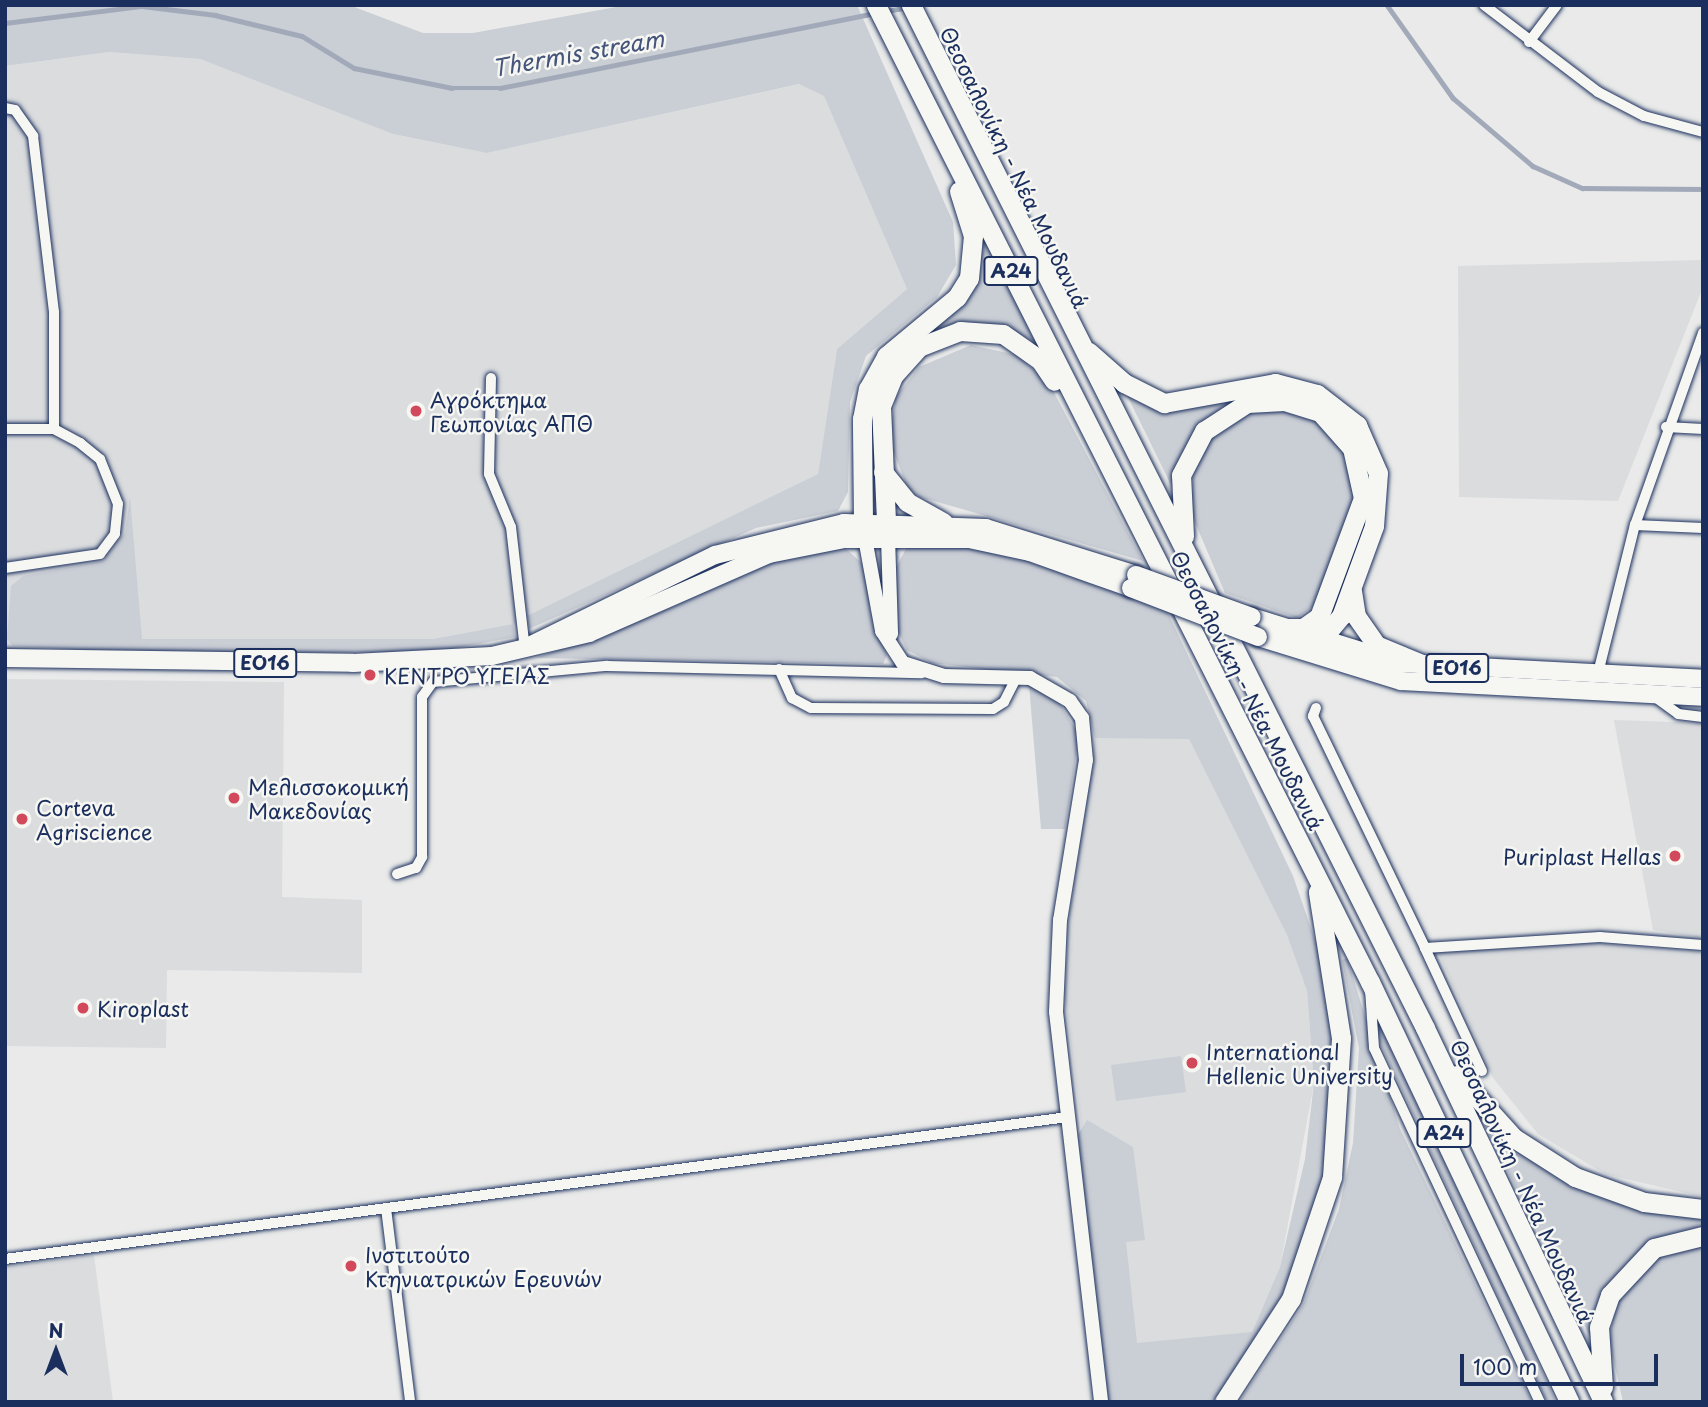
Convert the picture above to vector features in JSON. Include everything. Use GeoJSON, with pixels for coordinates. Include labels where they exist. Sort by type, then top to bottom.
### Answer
{"type":"FeatureCollection","features":[{"type":"Feature","properties":{"kind":"highway","name":"Θεσσαλονίκη - Νέα Μουδανιά"},"geometry":{"type":"LineString","coordinates":[[876,5],[1313,867],[1569,1402]]}},
{"type":"Feature","properties":{"kind":"highway","name":"Θεσσαλονίκη - Νέα Μουδανιά"},"geometry":{"type":"LineString","coordinates":[[911,5],[1060,313],[1425,1028],[1604,1402]]}},
{"type":"Feature","properties":{"kind":"highway"},"geometry":{"type":"LineString","coordinates":[[864,530],[861,433],[868,389],[886,356],[957,297],[972,263],[971,225],[931,110]]}},
{"type":"Feature","properties":{"kind":"highway"},"geometry":{"type":"LineString","coordinates":[[1060,313],[1100,366],[1164,403],[1275,383],[1317,394],[1346,413],[1368,442],[1378,490],[1374,526],[1337,623],[1319,642]]}},
{"type":"Feature","properties":{"kind":"highway"},"geometry":{"type":"LineString","coordinates":[[887,529],[881,406],[892,376],[919,346],[960,331],[1003,334],[1023,345],[1090,431]]}},
{"type":"Feature","properties":{"kind":"highway"},"geometry":{"type":"LineString","coordinates":[[1194,571],[1180,521],[1179,490],[1204,431],[1247,402],[1302,404],[1344,435],[1363,488],[1360,516],[1319,617],[1319,642]]}},
{"type":"Feature","properties":{"kind":"highway"},"geometry":{"type":"LineString","coordinates":[[883,472],[908,502],[943,522]]}},
{"type":"Feature","properties":{"kind":"highway"},"geometry":{"type":"LineString","coordinates":[[1352,579],[1364,632],[1392,655],[1427,666]]}},
{"type":"Feature","properties":{"kind":"highway"},"geometry":{"type":"LineString","coordinates":[[1278,628],[1303,628],[1319,617]]}},
{"type":"Feature","properties":{"kind":"highway"},"geometry":{"type":"LineString","coordinates":[[1224,1402],[1291,1299],[1332,1177],[1341,1038],[1313,867]]}},
{"type":"Feature","properties":{"kind":"highway"},"geometry":{"type":"LineString","coordinates":[[1425,1028],[1470,1093],[1544,1160],[1610,1193],[1703,1209]]}},
{"type":"Feature","properties":{"kind":"highway"},"geometry":{"type":"LineString","coordinates":[[1604,1402],[1598,1350],[1610,1295],[1654,1248],[1703,1236]]}},
{"type":"Feature","properties":{"kind":"main road","name":"ΕΟ16"},"geometry":{"type":"LineString","coordinates":[[5,658],[414,662],[524,649],[738,546],[943,522],[1030,538],[1285,648],[1378,677],[1463,687],[1703,697]]}},
{"type":"Feature","properties":{"kind":"main road","name":"ΕΟ16"},"geometry":{"type":"LineString","coordinates":[[887,529],[994,543],[1252,617],[1319,642],[1427,666],[1703,679]]}},
{"type":"Feature","properties":{"kind":"main road"},"geometry":{"type":"LineString","coordinates":[[1285,648],[1319,642],[1334,664]]}},
{"type":"Feature","properties":{"kind":"street"},"geometry":{"type":"LineString","coordinates":[[1484,5],[1529,42],[1631,110],[1703,132]]}},
{"type":"Feature","properties":{"kind":"street"},"geometry":{"type":"LineString","coordinates":[[1529,42],[1557,5]]}},
{"type":"Feature","properties":{"kind":"street"},"geometry":{"type":"LineString","coordinates":[[5,108],[15,110],[33,136],[54,312],[54,429]]}},
{"type":"Feature","properties":{"kind":"street"},"geometry":{"type":"LineString","coordinates":[[1598,674],[1635,525],[1666,427],[1703,332]]}},
{"type":"Feature","properties":{"kind":"street"},"geometry":{"type":"LineString","coordinates":[[1689,369],[1703,369]]}},
{"type":"Feature","properties":{"kind":"street"},"geometry":{"type":"LineString","coordinates":[[491,378],[489,474],[511,527],[524,649]]}},
{"type":"Feature","properties":{"kind":"street"},"geometry":{"type":"LineString","coordinates":[[1666,427],[1703,429]]}},
{"type":"Feature","properties":{"kind":"street"},"geometry":{"type":"LineString","coordinates":[[5,429],[54,429],[100,459],[114,482],[115,534],[100,554],[5,568]]}},
{"type":"Feature","properties":{"kind":"street"},"geometry":{"type":"LineString","coordinates":[[1635,525],[1703,528]]}},
{"type":"Feature","properties":{"kind":"street"},"geometry":{"type":"LineString","coordinates":[[887,529],[890,631],[904,657],[922,673]]}},
{"type":"Feature","properties":{"kind":"street"},"geometry":{"type":"LineString","coordinates":[[864,530],[882,631],[894,655],[922,673]]}},
{"type":"Feature","properties":{"kind":"street"},"geometry":{"type":"LineString","coordinates":[[397,874],[416,868],[422,857],[422,697],[433,682],[607,666],[922,673],[1030,678],[1070,701],[1087,736],[1056,972],[1068,1117],[1101,1402]]}},
{"type":"Feature","properties":{"kind":"street"},"geometry":{"type":"LineString","coordinates":[[779,669],[792,698],[811,708],[993,709],[1004,702],[1016,678]]}},
{"type":"Feature","properties":{"kind":"street"},"geometry":{"type":"LineString","coordinates":[[1653,695],[1678,714],[1703,717]]}},
{"type":"Feature","properties":{"kind":"street"},"geometry":{"type":"LineString","coordinates":[[1316,708],[1313,716],[1482,1071]]}},
{"type":"Feature","properties":{"kind":"street"},"geometry":{"type":"LineString","coordinates":[[1425,947],[1600,937],[1703,945]]}},
{"type":"Feature","properties":{"kind":"street"},"geometry":{"type":"LineString","coordinates":[[1370,982],[1374,1048],[1540,1402]]}},
{"type":"Feature","properties":{"kind":"street"},"geometry":{"type":"LineString","coordinates":[[5,1259],[1068,1117]]}},
{"type":"Feature","properties":{"kind":"street"},"geometry":{"type":"LineString","coordinates":[[386,1208],[410,1402]]}},
{"type":"Feature","properties":{"kind":"shaded area"},"geometry":{"type":"Polygon","coordinates":[[[5,5],[349,5],[423,33],[473,33],[627,5],[857,5],[953,222],[956,265],[937,297],[866,356],[850,402],[848,492],[838,511],[756,528],[529,629],[527,616],[818,474],[837,349],[907,289],[824,96],[799,84],[487,153],[393,134],[200,59],[109,52],[5,66],[5,5]]]}},
{"type":"Feature","properties":{"kind":"shaded area","name":"Αγρόκτημα Γεωπονίας ΑΠΘ"},"geometry":{"type":"Polygon","coordinates":[[[109,52],[200,59],[393,134],[487,153],[800,84],[824,96],[907,289],[837,349],[818,474],[513,624],[433,639],[142,639],[5,651],[5,66],[109,52]]]}},
{"type":"Feature","properties":{"kind":"shaded area"},"geometry":{"type":"Polygon","coordinates":[[[985,237],[1040,345],[1012,330],[915,339],[976,284],[985,237]]]}},
{"type":"Feature","properties":{"kind":"shaded area"},"geometry":{"type":"Polygon","coordinates":[[[1703,260],[1703,287],[1618,501],[1459,497],[1458,266],[1703,260]]]}},
{"type":"Feature","properties":{"kind":"shaded area"},"geometry":{"type":"Polygon","coordinates":[[[971,345],[1017,355],[1049,383],[1143,561],[920,497],[908,489],[889,440],[896,397],[919,367],[971,345]]]}},
{"type":"Feature","properties":{"kind":"shaded area"},"geometry":{"type":"Polygon","coordinates":[[[1121,383],[1139,394],[1243,396],[1205,421],[1176,495],[1121,383]]]}},
{"type":"Feature","properties":{"kind":"shaded area"},"geometry":{"type":"Polygon","coordinates":[[[1266,402],[1329,420],[1360,483],[1315,605],[1297,618],[1225,593],[1191,513],[1194,462],[1213,430],[1266,402]]]}},
{"type":"Feature","properties":{"kind":"shaded area"},"geometry":{"type":"Polygon","coordinates":[[[130,497],[142,639],[433,639],[513,624],[515,637],[434,652],[143,653],[13,646],[7,639],[11,586],[23,576],[103,561],[125,533],[130,497]]]}},
{"type":"Feature","properties":{"kind":"shaded area"},"geometry":{"type":"Polygon","coordinates":[[[937,543],[1013,552],[1165,607],[1293,876],[1320,954],[1334,1033],[1327,1170],[1283,1298],[1216,1402],[1106,1402],[1076,1138],[1087,1120],[1133,1147],[1145,1240],[1126,1242],[1137,1343],[1252,1332],[1280,1267],[1305,1159],[1314,1083],[1307,991],[1287,935],[1189,739],[1095,738],[1086,701],[1057,677],[932,663],[907,650],[897,630],[894,571],[907,547],[937,543]]]}},
{"type":"Feature","properties":{"kind":"shaded area"},"geometry":{"type":"Polygon","coordinates":[[[844,547],[866,567],[870,610],[887,655],[883,664],[536,658],[609,632],[753,565],[844,547]]]}},
{"type":"Feature","properties":{"kind":"shaded area"},"geometry":{"type":"Polygon","coordinates":[[[5,679],[284,682],[282,897],[362,900],[362,973],[167,970],[166,1048],[5,1046],[5,679]]]}},
{"type":"Feature","properties":{"kind":"shaded area"},"geometry":{"type":"Polygon","coordinates":[[[1029,684],[1060,704],[1079,735],[1065,829],[1041,829],[1029,684]]]}},
{"type":"Feature","properties":{"kind":"shaded area","name":"Puriplast Hellas"},"geometry":{"type":"Polygon","coordinates":[[[1614,720],[1703,723],[1703,938],[1653,930],[1614,720]]]}},
{"type":"Feature","properties":{"kind":"shaded area","name":"International Hellenic University"},"geometry":{"type":"Polygon","coordinates":[[[1095,738],[1189,738],[1287,935],[1307,991],[1314,1083],[1280,1267],[1252,1332],[1116,1402],[1065,997],[1068,928],[1095,738]]]}},
{"type":"Feature","properties":{"kind":"shaded area"},"geometry":{"type":"Polygon","coordinates":[[[1598,943],[1703,952],[1703,1197],[1605,1174],[1538,1134],[1493,1078],[1437,950],[1598,943]]]}},
{"type":"Feature","properties":{"kind":"shaded area"},"geometry":{"type":"Polygon","coordinates":[[[1347,958],[1400,1129],[1532,1402],[1239,1402],[1303,1305],[1339,1209],[1353,1143],[1359,1048],[1342,960],[1347,958]]]}},
{"type":"Feature","properties":{"kind":"shaded area"},"geometry":{"type":"Polygon","coordinates":[[[1374,1013],[1556,1402],[1547,1402],[1378,1038],[1374,1013]]]}},
{"type":"Feature","properties":{"kind":"shaded area"},"geometry":{"type":"Polygon","coordinates":[[[1181,1056],[1186,1092],[1116,1101],[1111,1065],[1181,1056]]]}},
{"type":"Feature","properties":{"kind":"shaded area"},"geometry":{"type":"Polygon","coordinates":[[[1471,1098],[1517,1150],[1559,1179],[1638,1210],[1703,1218],[1703,1226],[1665,1236],[1626,1263],[1591,1338],[1471,1098]]]}},
{"type":"Feature","properties":{"kind":"shaded area"},"geometry":{"type":"Polygon","coordinates":[[[1703,1242],[1703,1402],[1623,1402],[1609,1340],[1616,1305],[1657,1256],[1703,1242]]]}},
{"type":"Feature","properties":{"kind":"shaded area"},"geometry":{"type":"Polygon","coordinates":[[[94,1255],[113,1402],[5,1402],[5,1267],[94,1255]]]}},
{"type":"Feature","properties":{"kind":"waterway","name":"Thermis stream"},"geometry":{"type":"LineString","coordinates":[[1387,5],[1453,98],[1533,166],[1582,188],[1703,189]]}},
{"type":"Feature","properties":{"kind":"waterway","name":"Thermis stream"},"geometry":{"type":"LineString","coordinates":[[5,23],[142,6],[215,15],[302,36],[354,68],[452,88],[500,88],[874,13]]}},
{"type":"Feature","properties":{"kind":"waterway","name":"Thermis stream"},"geometry":{"type":"LineString","coordinates":[[886,11],[908,7]]}},
{"type":"Feature","properties":{"kind":"place","name":"Αγρόκτημα Γεωπονίας ΑΠΘ"},"geometry":{"type":"Point","coordinates":[416,411]}},
{"type":"Feature","properties":{"kind":"place","name":"ΚΕΝΤΡΟ ΥΓΕΙΑΣ"},"geometry":{"type":"Point","coordinates":[370,675]}},
{"type":"Feature","properties":{"kind":"place","name":"Μελισσοκομική Μακεδονίας"},"geometry":{"type":"Point","coordinates":[234,798]}},
{"type":"Feature","properties":{"kind":"place","name":"Corteva Agriscience"},"geometry":{"type":"Point","coordinates":[22,819]}},
{"type":"Feature","properties":{"kind":"place","name":"Puriplast Hellas"},"geometry":{"type":"Point","coordinates":[1675,856]}},
{"type":"Feature","properties":{"kind":"place","name":"Kiroplast"},"geometry":{"type":"Point","coordinates":[83,1008]}},
{"type":"Feature","properties":{"kind":"place","name":"International Hellenic University"},"geometry":{"type":"Point","coordinates":[1192,1063]}},
{"type":"Feature","properties":{"kind":"place","name":"Ινστιτούτο Κτηνιατρικών Ερευνών"},"geometry":{"type":"Point","coordinates":[351,1266]}}]}
